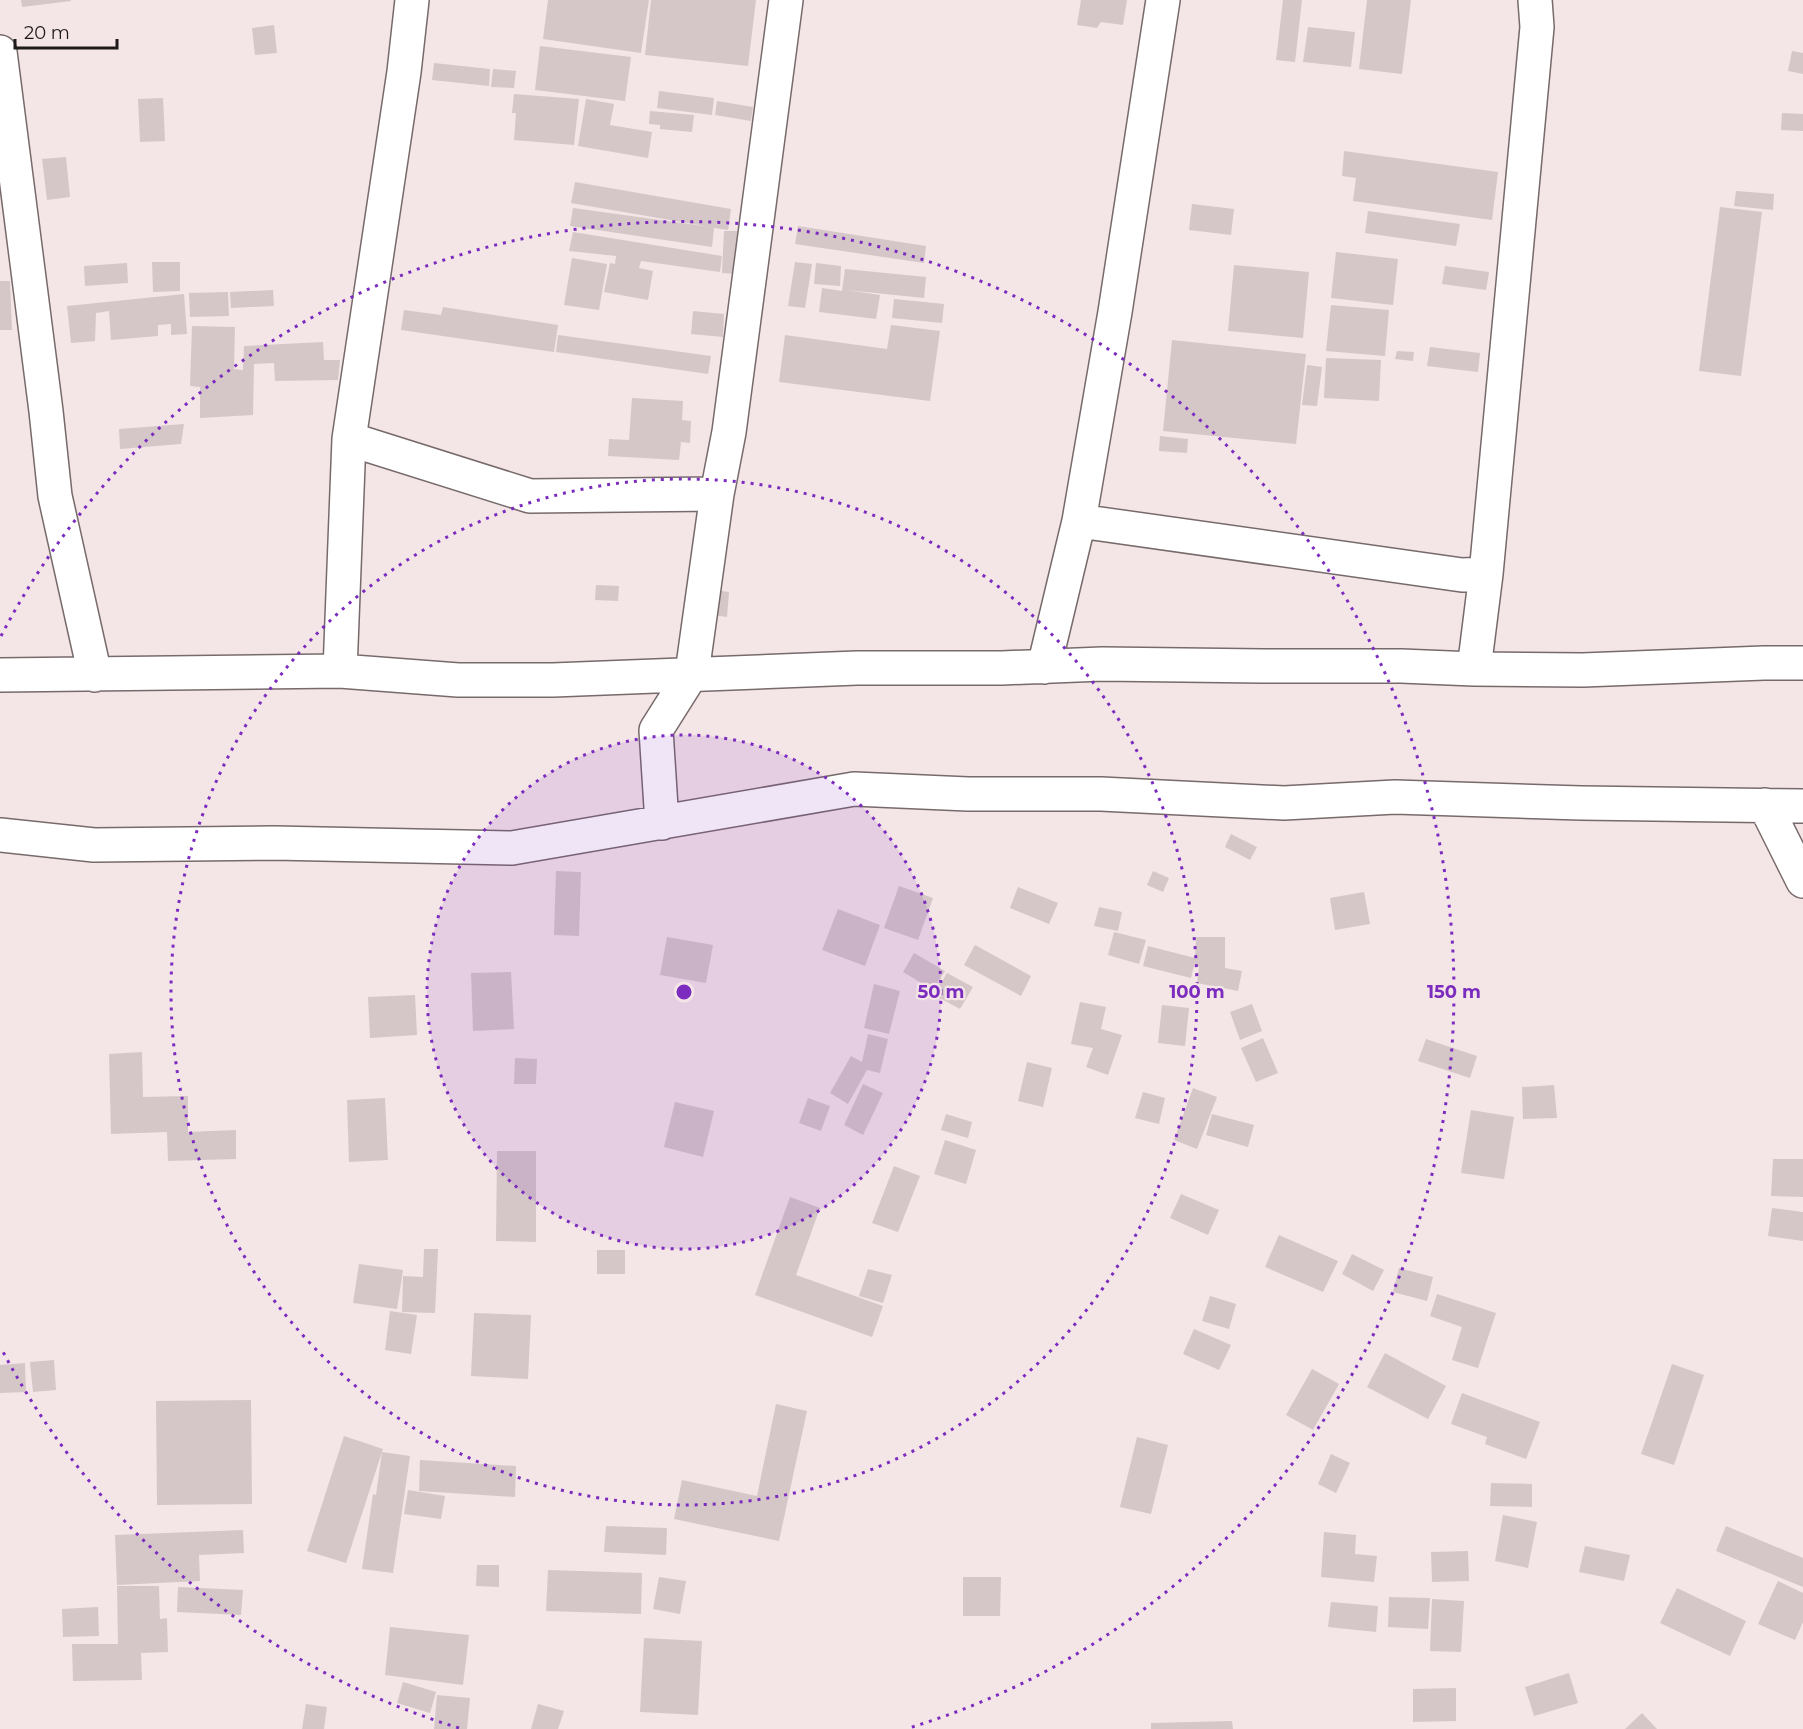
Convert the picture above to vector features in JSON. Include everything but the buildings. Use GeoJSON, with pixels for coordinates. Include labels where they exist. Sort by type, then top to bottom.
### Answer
{"type":"FeatureCollection","features":[{"type":"Feature","properties":{"kind":"street"},"geometry":{"type":"LineString","coordinates":[[340,671],[350,439],[404,72],[412,0]]}},
{"type":"Feature","properties":{"kind":"street"},"geometry":{"type":"LineString","coordinates":[[662,823],[656,730],[692,674],[717,494],[729,432],[786,0]]}},
{"type":"Feature","properties":{"kind":"street"},"geometry":{"type":"LineString","coordinates":[[1044,667],[1079,521],[1115,312],[1163,0]]}},
{"type":"Feature","properties":{"kind":"street"},"geometry":{"type":"LineString","coordinates":[[1474,669],[1486,574],[1537,27],[1535,0]]}},
{"type":"Feature","properties":{"kind":"street"},"geometry":{"type":"LineString","coordinates":[[0,52],[55,496],[95,675]]}},
{"type":"Feature","properties":{"kind":"street"},"geometry":{"type":"LineString","coordinates":[[350,439],[530,496],[717,494]]}},
{"type":"Feature","properties":{"kind":"street"},"geometry":{"type":"LineString","coordinates":[[1079,521],[1462,575],[1486,574]]}},
{"type":"Feature","properties":{"kind":"street"},"geometry":{"type":"LineString","coordinates":[[0,675],[340,671],[458,680],[553,680],[856,668],[1002,668],[1102,664],[1583,670],[1803,663]]}},
{"type":"Feature","properties":{"kind":"street"},"geometry":{"type":"LineString","coordinates":[[0,835],[94,845],[274,843],[512,848],[854,789],[968,794],[1101,794],[1284,803],[1395,797],[1581,803],[1803,806]]}},
{"type":"Feature","properties":{"kind":"street"},"geometry":{"type":"LineString","coordinates":[[1765,805],[1803,881]]}}]}
